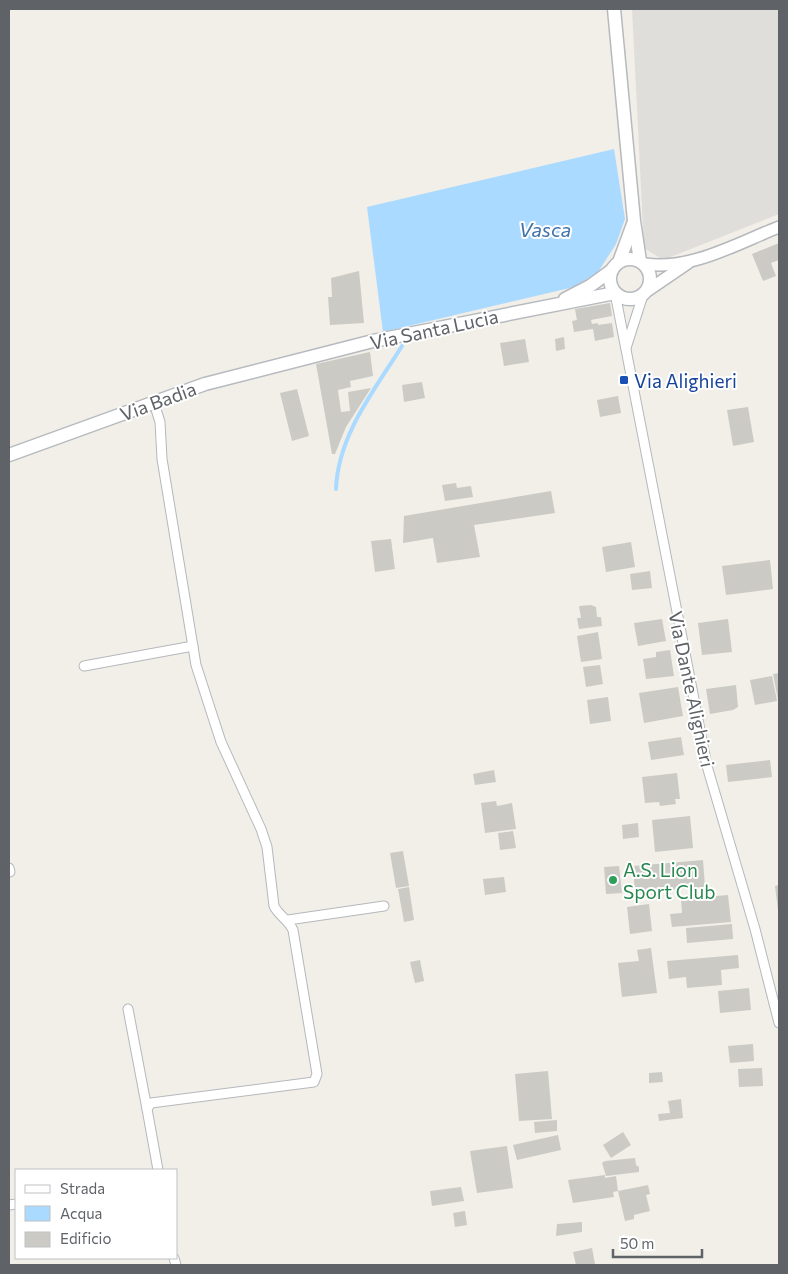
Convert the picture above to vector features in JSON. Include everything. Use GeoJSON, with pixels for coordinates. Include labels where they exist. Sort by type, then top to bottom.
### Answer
{"type":"FeatureCollection","features":[{"type":"Feature","properties":{"kind":"main road"},"geometry":{"type":"LineString","coordinates":[[614,9],[634,221],[642,263],[650,274],[645,293],[629,300],[615,293],[610,280],[634,221]]}},
{"type":"Feature","properties":{"kind":"main road"},"geometry":{"type":"LineString","coordinates":[[615,266],[629,258],[642,263]]}},
{"type":"Feature","properties":{"kind":"main road","name":"Via Santa Lucia"},"geometry":{"type":"LineString","coordinates":[[558,302],[590,286],[615,266]]}},
{"type":"Feature","properties":{"kind":"main road","name":"Via Santa Lucia"},"geometry":{"type":"LineString","coordinates":[[309,357],[558,302],[615,293]]}},
{"type":"Feature","properties":{"kind":"main road","name":"Via Badia"},"geometry":{"type":"LineString","coordinates":[[9,455],[205,384],[309,357]]}},
{"type":"Feature","properties":{"kind":"street"},"geometry":{"type":"LineString","coordinates":[[642,263],[666,266],[689,262],[779,227]]}},
{"type":"Feature","properties":{"kind":"street"},"geometry":{"type":"LineString","coordinates":[[625,350],[645,293],[689,262]]}},
{"type":"Feature","properties":{"kind":"street","name":"Via Dante Alighieri"},"geometry":{"type":"LineString","coordinates":[[615,293],[707,766],[755,929],[779,1023]]}},
{"type":"Feature","properties":{"kind":"street"},"geometry":{"type":"LineString","coordinates":[[154,402],[160,422],[162,458],[196,666],[221,742],[261,829],[266,847],[274,906],[278,915],[288,920],[384,906]]}},
{"type":"Feature","properties":{"kind":"street"},"geometry":{"type":"LineString","coordinates":[[84,666],[193,646]]}},
{"type":"Feature","properties":{"kind":"street"},"geometry":{"type":"LineString","coordinates":[[147,1109],[151,1103],[314,1082],[317,1074],[293,930],[288,920]]}},
{"type":"Feature","properties":{"kind":"street"},"geometry":{"type":"LineString","coordinates":[[128,1009],[158,1169]]}},
{"type":"Feature","properties":{"kind":"shaded area"},"geometry":{"type":"Polygon","coordinates":[[[632,9],[779,9],[779,214],[663,260],[644,248],[632,9]]]}},
{"type":"Feature","properties":{"kind":"water","name":"Vasca"},"geometry":{"type":"Polygon","coordinates":[[[614,149],[625,219],[616,244],[598,272],[574,287],[383,332],[367,207],[614,149]]]}},
{"type":"Feature","properties":{"kind":"building"},"geometry":{"type":"Polygon","coordinates":[[[779,243],[779,260],[771,263],[776,276],[763,281],[752,254],[779,243]]]}},
{"type":"Feature","properties":{"kind":"building"},"geometry":{"type":"Polygon","coordinates":[[[359,271],[364,323],[330,325],[328,297],[332,297],[331,278],[359,271]]]}},
{"type":"Feature","properties":{"kind":"building"},"geometry":{"type":"Polygon","coordinates":[[[610,303],[612,316],[591,320],[592,324],[598,323],[598,325],[612,323],[614,337],[595,341],[593,329],[574,332],[572,321],[577,320],[575,309],[610,303]]]}},
{"type":"Feature","properties":{"kind":"building"},"geometry":{"type":"Polygon","coordinates":[[[564,337],[565,349],[556,351],[555,339],[564,337]]]}},
{"type":"Feature","properties":{"kind":"building"},"geometry":{"type":"Polygon","coordinates":[[[525,339],[529,362],[504,366],[500,343],[525,339]]]}},
{"type":"Feature","properties":{"kind":"building"},"geometry":{"type":"Polygon","coordinates":[[[370,352],[373,376],[350,381],[351,387],[338,390],[341,412],[350,411],[348,392],[371,388],[346,427],[335,454],[332,454],[316,364],[370,352]]]}},
{"type":"Feature","properties":{"kind":"building"},"geometry":{"type":"Polygon","coordinates":[[[422,382],[425,398],[404,402],[402,385],[422,382]]]}},
{"type":"Feature","properties":{"kind":"building"},"geometry":{"type":"Polygon","coordinates":[[[297,389],[309,436],[292,441],[280,393],[297,389]]]}},
{"type":"Feature","properties":{"kind":"building"},"geometry":{"type":"Polygon","coordinates":[[[618,396],[621,413],[600,417],[597,400],[618,396]]]}},
{"type":"Feature","properties":{"kind":"building"},"geometry":{"type":"Polygon","coordinates":[[[748,407],[754,442],[733,446],[727,410],[748,407]]]}},
{"type":"Feature","properties":{"kind":"building"},"geometry":{"type":"Polygon","coordinates":[[[456,483],[457,488],[471,486],[473,497],[445,501],[442,485],[456,483]]]}},
{"type":"Feature","properties":{"kind":"building"},"geometry":{"type":"Polygon","coordinates":[[[551,491],[555,513],[474,525],[480,557],[437,563],[433,538],[403,543],[404,516],[551,491]]]}},
{"type":"Feature","properties":{"kind":"building"},"geometry":{"type":"Polygon","coordinates":[[[391,539],[395,569],[375,572],[371,541],[391,539]]]}},
{"type":"Feature","properties":{"kind":"building"},"geometry":{"type":"Polygon","coordinates":[[[631,542],[635,567],[606,572],[602,547],[631,542]]]}},
{"type":"Feature","properties":{"kind":"building"},"geometry":{"type":"Polygon","coordinates":[[[770,560],[773,589],[726,595],[722,566],[770,560]]]}},
{"type":"Feature","properties":{"kind":"building"},"geometry":{"type":"Polygon","coordinates":[[[650,571],[652,588],[632,590],[630,574],[650,571]]]}},
{"type":"Feature","properties":{"kind":"building"},"geometry":{"type":"Polygon","coordinates":[[[591,605],[596,607],[597,617],[601,617],[602,626],[579,629],[577,618],[581,618],[579,606],[591,605]]]}},
{"type":"Feature","properties":{"kind":"building"},"geometry":{"type":"Polygon","coordinates":[[[662,619],[666,641],[638,646],[634,623],[662,619]]]}},
{"type":"Feature","properties":{"kind":"building"},"geometry":{"type":"Polygon","coordinates":[[[728,619],[732,652],[702,655],[698,623],[728,619]]]}},
{"type":"Feature","properties":{"kind":"building"},"geometry":{"type":"Polygon","coordinates":[[[598,632],[602,659],[581,662],[577,636],[598,632]]]}},
{"type":"Feature","properties":{"kind":"building"},"geometry":{"type":"Polygon","coordinates":[[[670,650],[674,676],[646,679],[643,659],[656,657],[656,652],[670,650]]]}},
{"type":"Feature","properties":{"kind":"building"},"geometry":{"type":"Polygon","coordinates":[[[600,665],[603,684],[586,687],[583,667],[600,665]]]}},
{"type":"Feature","properties":{"kind":"building"},"geometry":{"type":"Polygon","coordinates":[[[779,673],[779,700],[778,700],[773,674],[779,673]]]}},
{"type":"Feature","properties":{"kind":"building"},"geometry":{"type":"Polygon","coordinates":[[[772,676],[777,701],[755,705],[750,680],[772,676]]]}},
{"type":"Feature","properties":{"kind":"building"},"geometry":{"type":"Polygon","coordinates":[[[736,685],[738,707],[733,710],[710,714],[706,689],[736,685]]]}},
{"type":"Feature","properties":{"kind":"building"},"geometry":{"type":"Polygon","coordinates":[[[678,687],[683,716],[644,723],[639,693],[678,687]]]}},
{"type":"Feature","properties":{"kind":"building"},"geometry":{"type":"Polygon","coordinates":[[[608,697],[611,721],[590,724],[587,700],[608,697]]]}},
{"type":"Feature","properties":{"kind":"building"},"geometry":{"type":"Polygon","coordinates":[[[681,737],[684,755],[651,760],[648,742],[681,737]]]}},
{"type":"Feature","properties":{"kind":"building"},"geometry":{"type":"Polygon","coordinates":[[[770,760],[772,777],[728,782],[726,765],[770,760]]]}},
{"type":"Feature","properties":{"kind":"building"},"geometry":{"type":"Polygon","coordinates":[[[494,770],[496,782],[475,785],[473,774],[494,770]]]}},
{"type":"Feature","properties":{"kind":"building"},"geometry":{"type":"Polygon","coordinates":[[[677,773],[680,799],[675,799],[676,804],[660,806],[659,802],[645,803],[642,777],[677,773]]]}},
{"type":"Feature","properties":{"kind":"building"},"geometry":{"type":"Polygon","coordinates":[[[496,801],[497,806],[512,803],[516,829],[485,833],[481,803],[496,801]]]}},
{"type":"Feature","properties":{"kind":"building"},"geometry":{"type":"Polygon","coordinates":[[[690,816],[693,848],[655,852],[652,820],[690,816]]]}},
{"type":"Feature","properties":{"kind":"building"},"geometry":{"type":"Polygon","coordinates":[[[638,823],[639,837],[623,839],[622,825],[638,823]]]}},
{"type":"Feature","properties":{"kind":"building"},"geometry":{"type":"Polygon","coordinates":[[[513,831],[516,848],[500,850],[498,833],[513,831]]]}},
{"type":"Feature","properties":{"kind":"building"},"geometry":{"type":"Polygon","coordinates":[[[403,851],[409,886],[396,888],[390,853],[403,851]]]}},
{"type":"Feature","properties":{"kind":"building"},"geometry":{"type":"Polygon","coordinates":[[[703,860],[705,887],[635,893],[633,866],[703,860]]]}},
{"type":"Feature","properties":{"kind":"building","name":"A.S. Lion Sport Club"},"geometry":{"type":"Polygon","coordinates":[[[619,866],[622,893],[606,894],[604,867],[619,866]]]}},
{"type":"Feature","properties":{"kind":"building"},"geometry":{"type":"Polygon","coordinates":[[[504,877],[506,892],[485,895],[483,879],[504,877]]]}},
{"type":"Feature","properties":{"kind":"building"},"geometry":{"type":"Polygon","coordinates":[[[779,885],[779,910],[778,910],[775,886],[779,885]]]}},
{"type":"Feature","properties":{"kind":"building"},"geometry":{"type":"Polygon","coordinates":[[[409,887],[414,920],[404,922],[398,889],[409,887]]]}},
{"type":"Feature","properties":{"kind":"building"},"geometry":{"type":"Polygon","coordinates":[[[728,895],[731,922],[672,927],[670,914],[682,913],[681,899],[728,895]]]}},
{"type":"Feature","properties":{"kind":"building"},"geometry":{"type":"Polygon","coordinates":[[[649,904],[652,931],[630,934],[627,907],[649,904]]]}},
{"type":"Feature","properties":{"kind":"building"},"geometry":{"type":"Polygon","coordinates":[[[732,924],[733,939],[687,943],[686,928],[732,924]]]}},
{"type":"Feature","properties":{"kind":"building"},"geometry":{"type":"Polygon","coordinates":[[[651,948],[657,993],[622,997],[618,963],[639,961],[637,950],[651,948]]]}},
{"type":"Feature","properties":{"kind":"building"},"geometry":{"type":"Polygon","coordinates":[[[738,955],[739,968],[721,970],[722,985],[687,988],[686,977],[669,979],[667,961],[738,955]]]}},
{"type":"Feature","properties":{"kind":"building"},"geometry":{"type":"Polygon","coordinates":[[[420,960],[424,981],[415,983],[410,962],[420,960]]]}},
{"type":"Feature","properties":{"kind":"building"},"geometry":{"type":"Polygon","coordinates":[[[749,988],[751,1010],[720,1013],[718,991],[749,988]]]}},
{"type":"Feature","properties":{"kind":"building"},"geometry":{"type":"Polygon","coordinates":[[[753,1044],[754,1061],[730,1063],[728,1046],[753,1044]]]}},
{"type":"Feature","properties":{"kind":"building"},"geometry":{"type":"Polygon","coordinates":[[[762,1068],[763,1086],[739,1087],[738,1069],[762,1068]]]}},
{"type":"Feature","properties":{"kind":"building"},"geometry":{"type":"Polygon","coordinates":[[[548,1071],[552,1119],[519,1121],[515,1074],[548,1071]]]}},
{"type":"Feature","properties":{"kind":"building"},"geometry":{"type":"Polygon","coordinates":[[[662,1072],[663,1082],[649,1083],[649,1073],[662,1072]]]}},
{"type":"Feature","properties":{"kind":"building"},"geometry":{"type":"Polygon","coordinates":[[[681,1099],[683,1118],[659,1121],[658,1114],[670,1113],[668,1101],[681,1099]]]}},
{"type":"Feature","properties":{"kind":"building"},"geometry":{"type":"Polygon","coordinates":[[[557,1120],[557,1131],[535,1133],[534,1122],[557,1120]]]}},
{"type":"Feature","properties":{"kind":"building"},"geometry":{"type":"Polygon","coordinates":[[[623,1132],[631,1145],[611,1158],[603,1145],[623,1132]]]}},
{"type":"Feature","properties":{"kind":"building"},"geometry":{"type":"Polygon","coordinates":[[[558,1135],[561,1150],[517,1160],[513,1145],[558,1135]]]}},
{"type":"Feature","properties":{"kind":"building"},"geometry":{"type":"Polygon","coordinates":[[[507,1146],[513,1188],[477,1193],[470,1151],[507,1146]]]}},
{"type":"Feature","properties":{"kind":"building"},"geometry":{"type":"Polygon","coordinates":[[[635,1158],[639,1172],[606,1176],[602,1163],[605,1161],[635,1158]]]}},
{"type":"Feature","properties":{"kind":"building"},"geometry":{"type":"Polygon","coordinates":[[[605,1175],[605,1178],[616,1176],[618,1191],[613,1192],[614,1197],[573,1203],[568,1180],[605,1175]]]}},
{"type":"Feature","properties":{"kind":"building"},"geometry":{"type":"Polygon","coordinates":[[[648,1185],[650,1194],[646,1195],[650,1211],[634,1215],[634,1219],[625,1221],[618,1191],[648,1185]]]}},
{"type":"Feature","properties":{"kind":"building"},"geometry":{"type":"Polygon","coordinates":[[[461,1187],[464,1201],[432,1206],[430,1191],[461,1187]]]}},
{"type":"Feature","properties":{"kind":"building"},"geometry":{"type":"Polygon","coordinates":[[[465,1211],[467,1225],[455,1227],[453,1213],[465,1211]]]}},
{"type":"Feature","properties":{"kind":"building"},"geometry":{"type":"Polygon","coordinates":[[[582,1222],[582,1232],[556,1236],[557,1224],[582,1222]]]}},
{"type":"Feature","properties":{"kind":"building"},"geometry":{"type":"Polygon","coordinates":[[[592,1248],[595,1264],[576,1265],[573,1252],[592,1248]]]}},
{"type":"Feature","properties":{"kind":"waterway"},"geometry":{"type":"LineString","coordinates":[[336,489],[338,469],[350,432],[369,397],[402,346]]}},
{"type":"Feature","properties":{"kind":"place","name":"Via Alighieri"},"geometry":{"type":"Point","coordinates":[624,380]}},
{"type":"Feature","properties":{"kind":"place","name":"A.S. Lion Sport Club"},"geometry":{"type":"Point","coordinates":[613,880]}}]}
